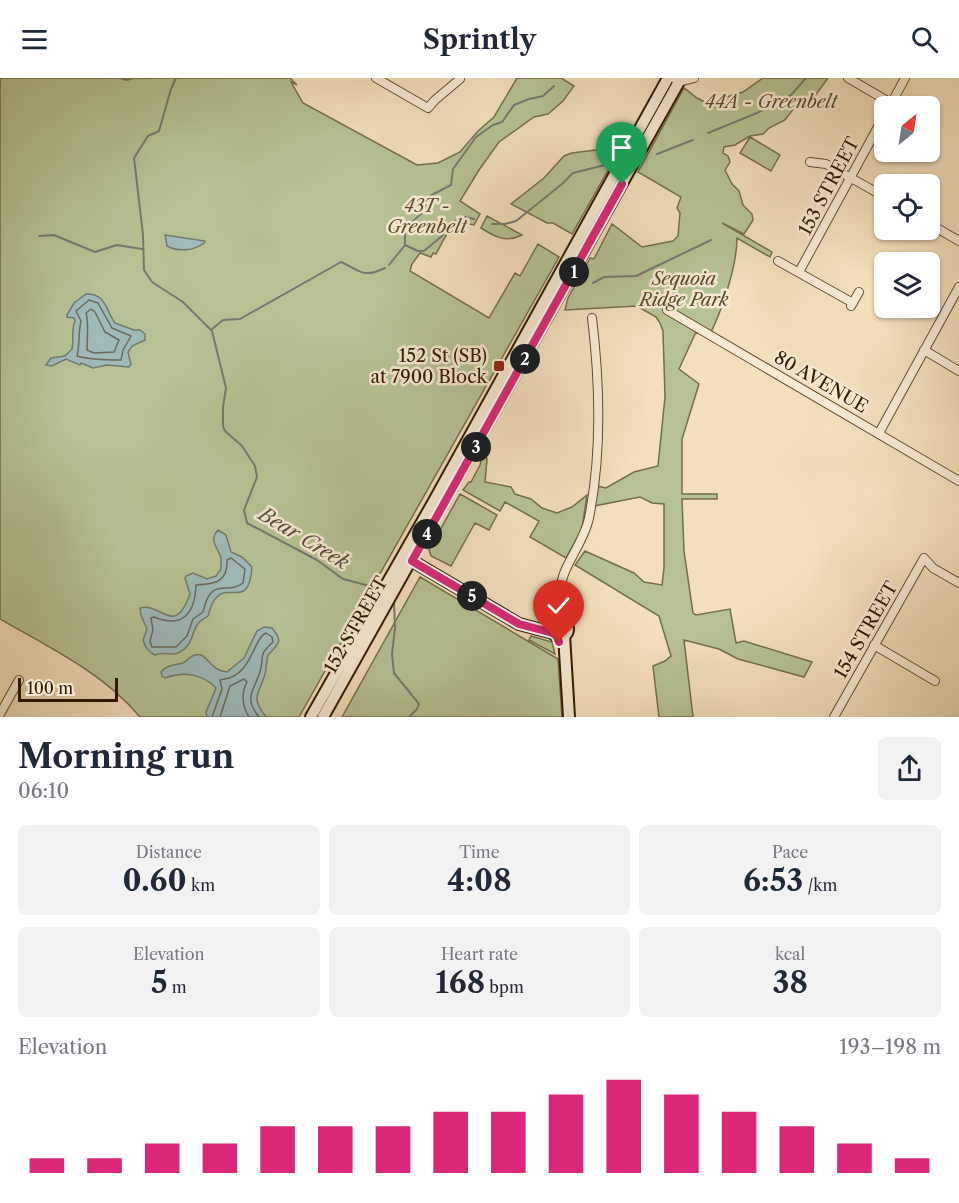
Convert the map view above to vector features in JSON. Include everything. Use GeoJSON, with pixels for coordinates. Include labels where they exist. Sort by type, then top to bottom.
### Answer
{"type":"FeatureCollection","features":[{"type":"Feature","properties":{"kind":"main road","name":"152 STREET"},"geometry":{"type":"LineString","coordinates":[[323,717],[391,585],[675,79]]}},
{"type":"Feature","properties":{"kind":"main road"},"geometry":{"type":"LineString","coordinates":[[407,558],[519,624],[558,629],[565,663],[569,717]]}},
{"type":"Feature","properties":{"kind":"main road","name":"152 STREET"},"geometry":{"type":"LineString","coordinates":[[311,717],[380,605]]}},
{"type":"Feature","properties":{"kind":"street"},"geometry":{"type":"LineString","coordinates":[[376,78],[428,108],[460,79]]}},
{"type":"Feature","properties":{"kind":"street"},"geometry":{"type":"LineString","coordinates":[[675,79],[694,78]]}},
{"type":"Feature","properties":{"kind":"street"},"geometry":{"type":"LineString","coordinates":[[848,78],[876,96]]}},
{"type":"Feature","properties":{"kind":"street"},"geometry":{"type":"LineString","coordinates":[[895,96],[905,78]]}},
{"type":"Feature","properties":{"kind":"street","name":"153 STREET"},"geometry":{"type":"LineString","coordinates":[[799,272],[874,134]]}},
{"type":"Feature","properties":{"kind":"street"},"geometry":{"type":"LineString","coordinates":[[810,162],[826,164],[874,191]]}},
{"type":"Feature","properties":{"kind":"street"},"geometry":{"type":"LineString","coordinates":[[940,230],[959,241]]}},
{"type":"Feature","properties":{"kind":"street"},"geometry":{"type":"LineString","coordinates":[[778,261],[852,304],[859,292]]}},
{"type":"Feature","properties":{"kind":"street"},"geometry":{"type":"LineString","coordinates":[[879,433],[959,287]]}},
{"type":"Feature","properties":{"kind":"street","name":"80 AVENUE"},"geometry":{"type":"LineString","coordinates":[[667,310],[959,481]]}},
{"type":"Feature","properties":{"kind":"street"},"geometry":{"type":"LineString","coordinates":[[558,629],[562,579],[587,529],[594,485],[598,399],[592,318]]}},
{"type":"Feature","properties":{"kind":"street"},"geometry":{"type":"LineString","coordinates":[[924,350],[959,371]]}},
{"type":"Feature","properties":{"kind":"street","name":"154 STREET"},"geometry":{"type":"LineString","coordinates":[[834,717],[924,558],[933,568],[959,583]]}},
{"type":"Feature","properties":{"kind":"street"},"geometry":{"type":"LineString","coordinates":[[874,645],[935,681]]}},
{"type":"Feature","properties":{"kind":"street"},"geometry":{"type":"LineString","coordinates":[[0,714],[19,680]]}},
{"type":"Feature","properties":{"kind":"green space"},"geometry":{"type":"Polygon","coordinates":[[[0,78],[290,78],[297,85],[291,82],[303,103],[417,165],[438,163],[460,152],[494,117],[517,78],[561,78],[574,86],[563,101],[548,114],[534,117],[499,142],[460,201],[480,214],[474,225],[459,224],[454,227],[446,235],[436,254],[433,253],[431,257],[420,253],[412,264],[410,271],[489,318],[515,273],[520,276],[538,244],[559,257],[299,717],[140,717],[125,701],[92,674],[0,619],[0,78]]]}},
{"type":"Feature","properties":{"kind":"green space","name":"Sequoia Ridge Park"},"geometry":{"type":"Polygon","coordinates":[[[763,78],[828,78],[812,100],[794,108],[785,120],[769,128],[763,134],[750,136],[735,145],[724,147],[723,153],[728,156],[730,162],[725,170],[732,184],[739,191],[743,205],[752,214],[753,220],[744,234],[722,223],[772,252],[770,257],[737,238],[731,276],[713,328],[708,338],[696,332],[679,369],[699,384],[682,439],[682,494],[717,494],[717,499],[682,499],[684,551],[693,613],[696,615],[730,609],[736,643],[744,641],[812,662],[804,677],[738,659],[719,649],[684,640],[693,717],[659,717],[653,666],[671,656],[659,616],[575,565],[585,551],[634,573],[644,582],[662,585],[664,504],[652,503],[640,497],[594,506],[597,486],[606,488],[634,472],[658,466],[665,397],[663,331],[656,317],[637,306],[565,310],[568,298],[590,258],[594,259],[612,224],[642,247],[673,241],[678,236],[680,213],[677,208],[681,197],[638,172],[684,88],[715,107],[720,99],[743,92],[763,78]]]}},
{"type":"Feature","properties":{"kind":"green space"},"geometry":{"type":"Polygon","coordinates":[[[750,137],[780,155],[771,171],[740,153],[750,137]]]}},
{"type":"Feature","properties":{"kind":"green space","name":"43T - Greenbelt"},"geometry":{"type":"Polygon","coordinates":[[[612,148],[620,149],[572,234],[511,204],[544,178],[564,156],[612,148]]]}},
{"type":"Feature","properties":{"kind":"green space","name":"43T - Greenbelt"},"geometry":{"type":"Polygon","coordinates":[[[487,216],[522,235],[506,239],[491,234],[481,228],[487,216]]]}},
{"type":"Feature","properties":{"kind":"green space"},"geometry":{"type":"Polygon","coordinates":[[[484,448],[487,459],[485,482],[511,487],[515,494],[531,499],[542,508],[557,513],[572,507],[587,495],[582,529],[566,558],[530,537],[539,521],[505,502],[500,511],[463,490],[471,482],[480,465],[484,448]]]}},
{"type":"Feature","properties":{"kind":"green space"},"geometry":{"type":"Polygon","coordinates":[[[460,494],[497,515],[489,530],[475,523],[451,566],[431,556],[429,550],[460,494]]]}},
{"type":"Feature","properties":{"kind":"green space"},"geometry":{"type":"Polygon","coordinates":[[[420,577],[558,659],[562,717],[342,717],[420,577]]]}},
{"type":"Feature","properties":{"kind":"green space"},"geometry":{"type":"Polygon","coordinates":[[[531,636],[552,642],[555,654],[529,640],[531,636]]]}},
{"type":"Feature","properties":{"kind":"water"},"geometry":{"type":"Polygon","coordinates":[[[165,235],[205,241],[200,246],[191,249],[176,249],[167,246],[165,235]]]}},
{"type":"Feature","properties":{"kind":"water"},"geometry":{"type":"Polygon","coordinates":[[[86,294],[93,294],[102,300],[115,323],[140,330],[145,334],[145,340],[132,346],[128,352],[131,364],[129,367],[107,365],[93,368],[66,359],[52,366],[46,365],[51,358],[65,356],[72,349],[75,321],[67,315],[74,303],[86,294]]]}},
{"type":"Feature","properties":{"kind":"water"},"geometry":{"type":"Polygon","coordinates":[[[218,530],[226,535],[231,552],[242,557],[252,567],[247,588],[238,593],[227,592],[216,598],[208,616],[200,621],[183,650],[175,654],[155,655],[147,649],[143,640],[147,629],[140,608],[148,607],[173,616],[179,614],[190,594],[186,576],[193,573],[207,579],[216,576],[221,569],[221,558],[214,541],[218,530]]]}},
{"type":"Feature","properties":{"kind":"water"},"geometry":{"type":"Polygon","coordinates":[[[264,627],[272,628],[279,640],[268,655],[265,674],[257,696],[258,704],[266,717],[207,717],[206,712],[216,688],[211,683],[186,674],[165,678],[162,676],[161,672],[166,668],[183,663],[195,655],[203,656],[216,668],[227,672],[244,658],[257,631],[264,627]]]}},
{"type":"Feature","properties":{"kind":"waterway","name":"Bear Creek"},"geometry":{"type":"LineString","coordinates":[[120,78],[127,80],[133,78]]}},
{"type":"Feature","properties":{"kind":"waterway","name":"Bear Creek"},"geometry":{"type":"LineString","coordinates":[[176,78],[159,131],[148,136],[134,158],[143,235],[144,270],[152,282],[183,302],[212,331],[226,388],[223,426],[225,431],[242,446],[255,466],[257,477],[244,510],[247,523],[317,560],[343,579],[377,590]]}},
{"type":"Feature","properties":{"kind":"waterway"},"geometry":{"type":"LineString","coordinates":[[708,133],[757,113],[791,95],[806,78]]}},
{"type":"Feature","properties":{"kind":"waterway"},"geometry":{"type":"LineString","coordinates":[[405,245],[405,229],[425,210],[428,197],[451,185],[453,169],[476,137],[493,125],[502,122],[514,105],[543,96],[554,86]]}},
{"type":"Feature","properties":{"kind":"waterway"},"geometry":{"type":"LineString","coordinates":[[657,154],[693,140]]}},
{"type":"Feature","properties":{"kind":"waterway"},"geometry":{"type":"LineString","coordinates":[[492,224],[516,221],[573,173],[605,165]]}},
{"type":"Feature","properties":{"kind":"waterway"},"geometry":{"type":"LineString","coordinates":[[389,265],[405,245],[418,251],[424,251],[442,236],[448,224],[465,217],[474,219]]}},
{"type":"Feature","properties":{"kind":"waterway"},"geometry":{"type":"LineString","coordinates":[[39,236],[54,235],[95,252],[117,245],[142,249]]}},
{"type":"Feature","properties":{"kind":"waterway"},"geometry":{"type":"LineString","coordinates":[[593,283],[604,277],[636,276],[711,240]]}},
{"type":"Feature","properties":{"kind":"waterway"},"geometry":{"type":"LineString","coordinates":[[211,330],[223,320],[240,319],[341,262],[366,273],[385,268]]}},
{"type":"Feature","properties":{"kind":"waterway","name":"Bear Creek"},"geometry":{"type":"LineString","coordinates":[[391,601],[394,603],[395,628],[392,654],[394,673],[419,704],[409,717]]}},
{"type":"Feature","properties":{"kind":"place","name":"152 St (SB) at 7900 Block"},"geometry":{"type":"Point","coordinates":[499,366]}},
{"type":"Feature","properties":{"kind":"route"},"geometry":{"type":"LineString","coordinates":[[559,642],[553,633],[519,624],[412,561],[622,184]]}},
{"type":"Feature","properties":{"kind":"park label","name":"44A - Greenbelt"},"geometry":{"type":"Point","coordinates":[771,102]}}]}
